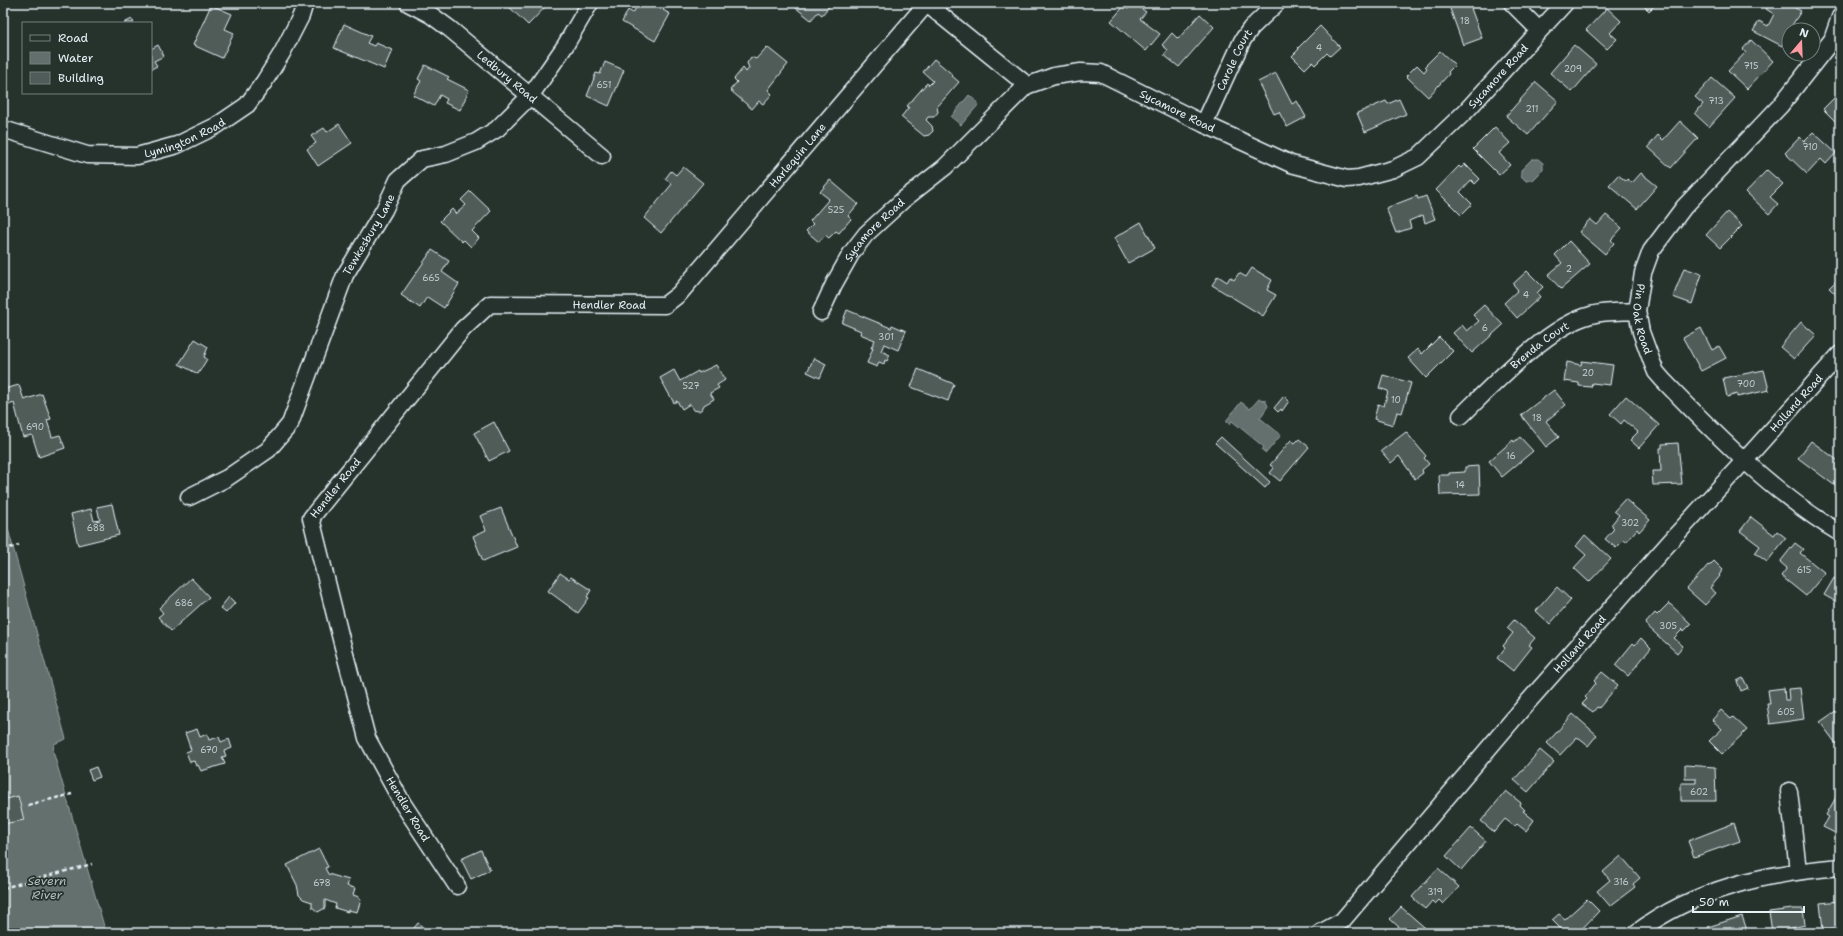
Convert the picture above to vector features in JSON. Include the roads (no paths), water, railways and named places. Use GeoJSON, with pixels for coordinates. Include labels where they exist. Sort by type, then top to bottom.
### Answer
{"type":"FeatureCollection","features":[{"type":"Feature","properties":{"kind":"street","name":"Lymington Road"},"geometry":{"type":"LineString","coordinates":[[3,130],[87,155],[137,156],[177,145],[216,126],[247,105],[264,82],[282,53],[306,3]]}},
{"type":"Feature","properties":{"kind":"street","name":"Ledbury Road"},"geometry":{"type":"LineString","coordinates":[[408,3],[431,15],[450,29],[531,95],[602,156]]}},
{"type":"Feature","properties":{"kind":"street","name":"Tewkesbury Lane"},"geometry":{"type":"LineString","coordinates":[[189,497],[227,478],[268,450],[290,424],[345,275],[384,210],[398,180],[422,159],[446,154],[476,142],[497,129],[531,95],[565,46],[590,3]]}},
{"type":"Feature","properties":{"kind":"street","name":"Carole Court"},"geometry":{"type":"LineString","coordinates":[[1204,124],[1242,41],[1251,28],[1276,3]]}},
{"type":"Feature","properties":{"kind":"street"},"geometry":{"type":"LineString","coordinates":[[1512,3],[1539,30]]}},
{"type":"Feature","properties":{"kind":"street","name":"Sycamore Road"},"geometry":{"type":"LineString","coordinates":[[821,312],[834,284],[852,252],[866,234],[903,200],[945,167],[1026,86],[1054,76],[1081,72],[1100,73],[1204,124],[1291,164],[1348,179],[1359,178],[1394,169],[1418,157],[1466,111],[1565,3]]}},
{"type":"Feature","properties":{"kind":"street"},"geometry":{"type":"LineString","coordinates":[[927,4],[1022,81],[1026,86]]}},
{"type":"Feature","properties":{"kind":"street","name":"Harlequin Lane"},"geometry":{"type":"LineString","coordinates":[[665,305],[679,294],[927,4]]}},
{"type":"Feature","properties":{"kind":"street","name":"Pin Oak Road"},"geometry":{"type":"LineString","coordinates":[[1840,17],[1832,40],[1780,106],[1684,207],[1653,247],[1643,273],[1637,311],[1641,332],[1656,372],[1717,436],[1789,498],[1819,521],[1840,533]]}},
{"type":"Feature","properties":{"kind":"street","name":"Hendler Road"},"geometry":{"type":"LineString","coordinates":[[457,886],[403,804],[367,738],[340,639],[311,518],[463,329],[490,304],[665,305]]}},
{"type":"Feature","properties":{"kind":"street","name":"Brenda Court"},"geometry":{"type":"LineString","coordinates":[[1461,416],[1524,358],[1565,325],[1591,314],[1637,311]]}},
{"type":"Feature","properties":{"kind":"street","name":"Holland Road"},"geometry":{"type":"LineString","coordinates":[[1320,933],[1342,921],[1527,703],[1671,540],[1746,460],[1840,354]]}},
{"type":"Feature","properties":{"kind":"street"},"geometry":{"type":"LineString","coordinates":[[1789,791],[1798,871]]}},
{"type":"Feature","properties":{"kind":"street"},"geometry":{"type":"LineString","coordinates":[[1636,933],[1670,910],[1711,892],[1768,876],[1798,871],[1840,867]]}},
{"type":"Feature","properties":{"kind":"water"},"geometry":{"type":"Polygon","coordinates":[[[969,95],[979,104],[961,125],[951,117],[969,95]]]}},
{"type":"Feature","properties":{"kind":"water"},"geometry":{"type":"Polygon","coordinates":[[[1532,159],[1538,159],[1543,163],[1543,170],[1533,180],[1526,181],[1521,176],[1521,170],[1532,159]]]}},
{"type":"Feature","properties":{"kind":"water"},"geometry":{"type":"Polygon","coordinates":[[[1259,399],[1265,400],[1268,406],[1260,418],[1281,435],[1266,453],[1262,450],[1264,447],[1232,421],[1229,424],[1226,421],[1241,402],[1250,409],[1259,399]]]}},
{"type":"Feature","properties":{"kind":"water","name":"Severn River"},"geometry":{"type":"Polygon","coordinates":[[[3,511],[66,739],[54,744],[53,751],[106,933],[3,933],[3,511]]]}}]}
